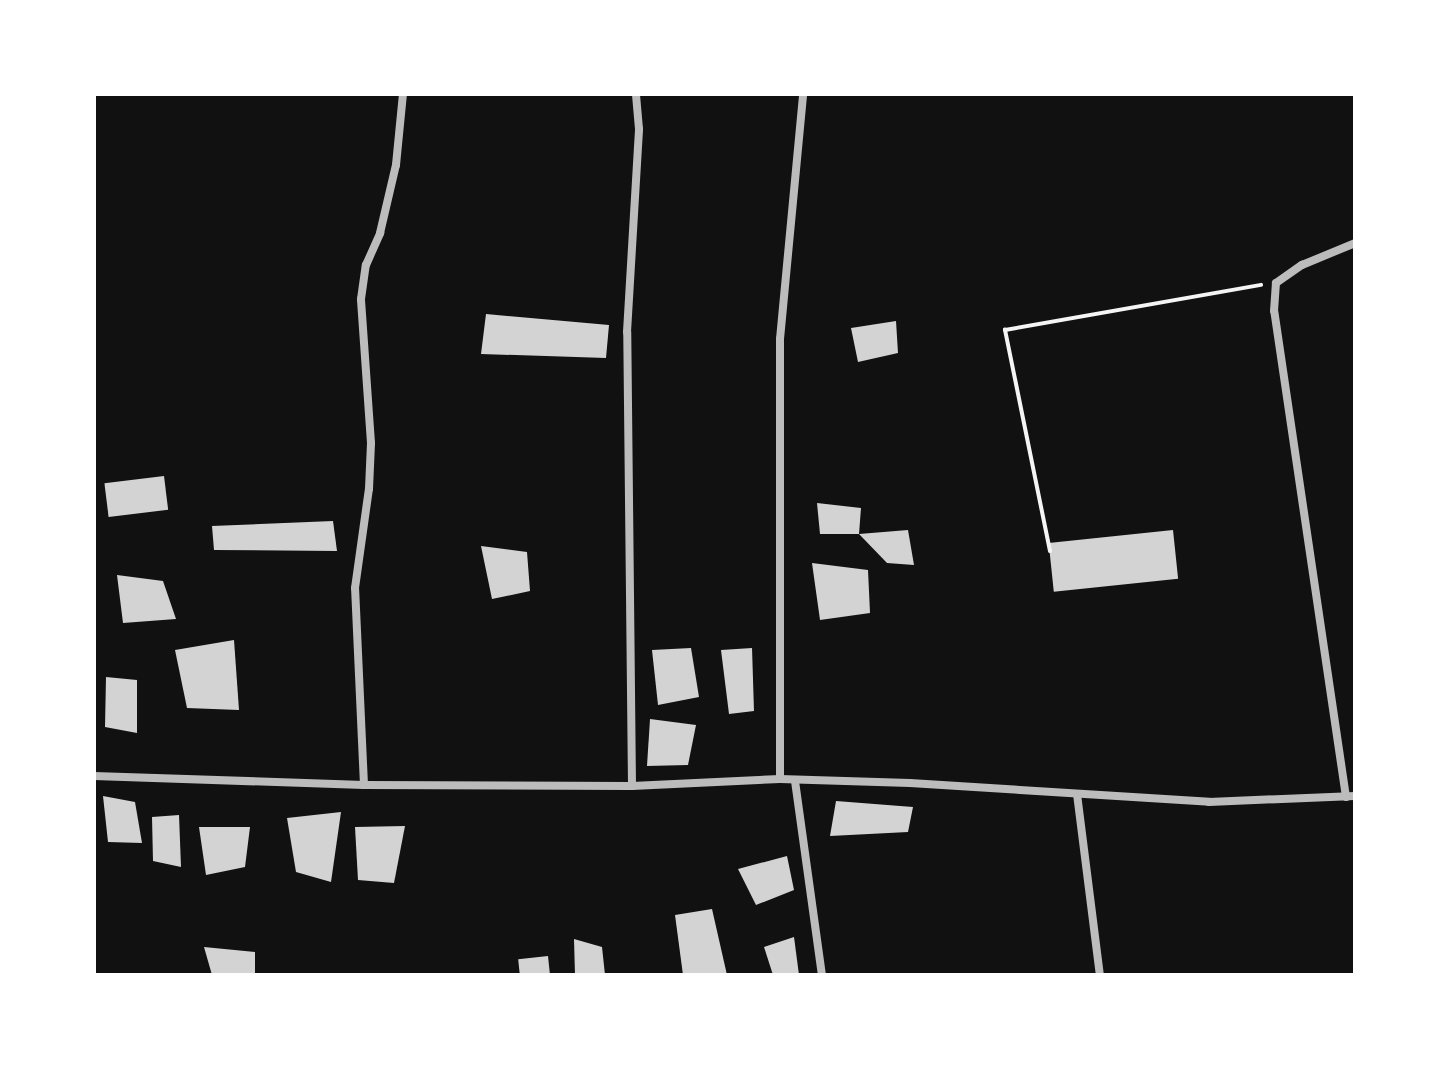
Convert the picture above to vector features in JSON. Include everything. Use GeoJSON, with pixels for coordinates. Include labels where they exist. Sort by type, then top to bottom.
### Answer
{"type":"FeatureCollection","features":[{"type":"Feature","properties":{"kind":"street"},"geometry":{"type":"LineString","coordinates":[[364,785],[355,588],[369,489],[371,443],[361,299],[366,265],[380,233],[396,165],[403,94]]}},
{"type":"Feature","properties":{"kind":"street"},"geometry":{"type":"LineString","coordinates":[[632,786],[627,332],[639,129],[636,94]]}},
{"type":"Feature","properties":{"kind":"street"},"geometry":{"type":"LineString","coordinates":[[780,779],[780,339],[803,94]]}},
{"type":"Feature","properties":{"kind":"street"},"geometry":{"type":"LineString","coordinates":[[94,776],[364,785],[632,786],[780,779],[1209,802],[1351,796],[1286,402],[1274,311],[1276,283],[1302,265],[1355,243]]}},
{"type":"Feature","properties":{"kind":"street"},"geometry":{"type":"LineString","coordinates":[[795,781],[822,975]]}},
{"type":"Feature","properties":{"kind":"street"},"geometry":{"type":"LineString","coordinates":[[1077,794],[1100,975]]}},
{"type":"Feature","properties":{"kind":"path"},"geometry":{"type":"LineString","coordinates":[[1050,551],[1005,330],[1276,283]]}},
{"type":"Feature","properties":{"kind":"building"},"geometry":{"type":"Polygon","coordinates":[[[486,314],[609,325],[606,358],[481,354],[486,314]]]}},
{"type":"Feature","properties":{"kind":"building"},"geometry":{"type":"Polygon","coordinates":[[[896,321],[898,353],[858,362],[851,328],[896,321]]]}},
{"type":"Feature","properties":{"kind":"building"},"geometry":{"type":"Polygon","coordinates":[[[164,476],[168,510],[109,517],[104,483],[164,476]]]}},
{"type":"Feature","properties":{"kind":"building"},"geometry":{"type":"Polygon","coordinates":[[[817,503],[861,508],[859,534],[820,534],[817,503]]]}},
{"type":"Feature","properties":{"kind":"building"},"geometry":{"type":"Polygon","coordinates":[[[333,521],[337,551],[214,550],[212,526],[333,521]]]}},
{"type":"Feature","properties":{"kind":"building"},"geometry":{"type":"Polygon","coordinates":[[[908,530],[914,565],[887,563],[859,534],[908,530]]]}},
{"type":"Feature","properties":{"kind":"building"},"geometry":{"type":"Polygon","coordinates":[[[1173,530],[1178,579],[1054,592],[1049,543],[1173,530]]]}},
{"type":"Feature","properties":{"kind":"building"},"geometry":{"type":"Polygon","coordinates":[[[481,546],[527,552],[530,591],[492,599],[481,546]]]}},
{"type":"Feature","properties":{"kind":"building"},"geometry":{"type":"Polygon","coordinates":[[[812,563],[868,570],[870,613],[820,620],[812,563]]]}},
{"type":"Feature","properties":{"kind":"building"},"geometry":{"type":"Polygon","coordinates":[[[117,575],[163,581],[176,619],[123,623],[117,575]]]}},
{"type":"Feature","properties":{"kind":"building"},"geometry":{"type":"Polygon","coordinates":[[[234,640],[239,710],[187,708],[175,650],[234,640]]]}},
{"type":"Feature","properties":{"kind":"building"},"geometry":{"type":"Polygon","coordinates":[[[691,648],[699,697],[658,705],[652,650],[691,648]]]}},
{"type":"Feature","properties":{"kind":"building"},"geometry":{"type":"Polygon","coordinates":[[[752,648],[754,711],[729,714],[721,650],[752,648]]]}},
{"type":"Feature","properties":{"kind":"building"},"geometry":{"type":"Polygon","coordinates":[[[106,677],[137,680],[137,733],[105,727],[106,677]]]}},
{"type":"Feature","properties":{"kind":"building"},"geometry":{"type":"Polygon","coordinates":[[[650,719],[696,725],[688,765],[647,766],[650,719]]]}},
{"type":"Feature","properties":{"kind":"building"},"geometry":{"type":"Polygon","coordinates":[[[103,796],[135,802],[142,843],[108,842],[103,796]]]}},
{"type":"Feature","properties":{"kind":"building"},"geometry":{"type":"Polygon","coordinates":[[[836,801],[913,807],[908,832],[830,836],[836,801]]]}},
{"type":"Feature","properties":{"kind":"building"},"geometry":{"type":"Polygon","coordinates":[[[341,812],[331,882],[296,872],[287,818],[341,812]]]}},
{"type":"Feature","properties":{"kind":"building"},"geometry":{"type":"Polygon","coordinates":[[[179,815],[181,867],[153,861],[152,817],[179,815]]]}},
{"type":"Feature","properties":{"kind":"building"},"geometry":{"type":"Polygon","coordinates":[[[405,826],[394,883],[358,880],[355,827],[405,826]]]}},
{"type":"Feature","properties":{"kind":"building"},"geometry":{"type":"Polygon","coordinates":[[[199,827],[250,827],[245,867],[206,875],[199,827]]]}},
{"type":"Feature","properties":{"kind":"building"},"geometry":{"type":"Polygon","coordinates":[[[787,856],[794,890],[756,905],[738,869],[787,856]]]}},
{"type":"Feature","properties":{"kind":"building"},"geometry":{"type":"Polygon","coordinates":[[[712,909],[727,975],[683,975],[675,915],[712,909]]]}},
{"type":"Feature","properties":{"kind":"building"},"geometry":{"type":"Polygon","coordinates":[[[794,937],[799,975],[773,975],[764,947],[794,937]]]}},
{"type":"Feature","properties":{"kind":"building"},"geometry":{"type":"Polygon","coordinates":[[[574,939],[602,947],[605,975],[575,975],[574,939]]]}},
{"type":"Feature","properties":{"kind":"building"},"geometry":{"type":"Polygon","coordinates":[[[204,947],[255,952],[255,975],[212,975],[204,947]]]}},
{"type":"Feature","properties":{"kind":"building"},"geometry":{"type":"Polygon","coordinates":[[[548,956],[550,975],[520,975],[518,959],[548,956]]]}}]}
